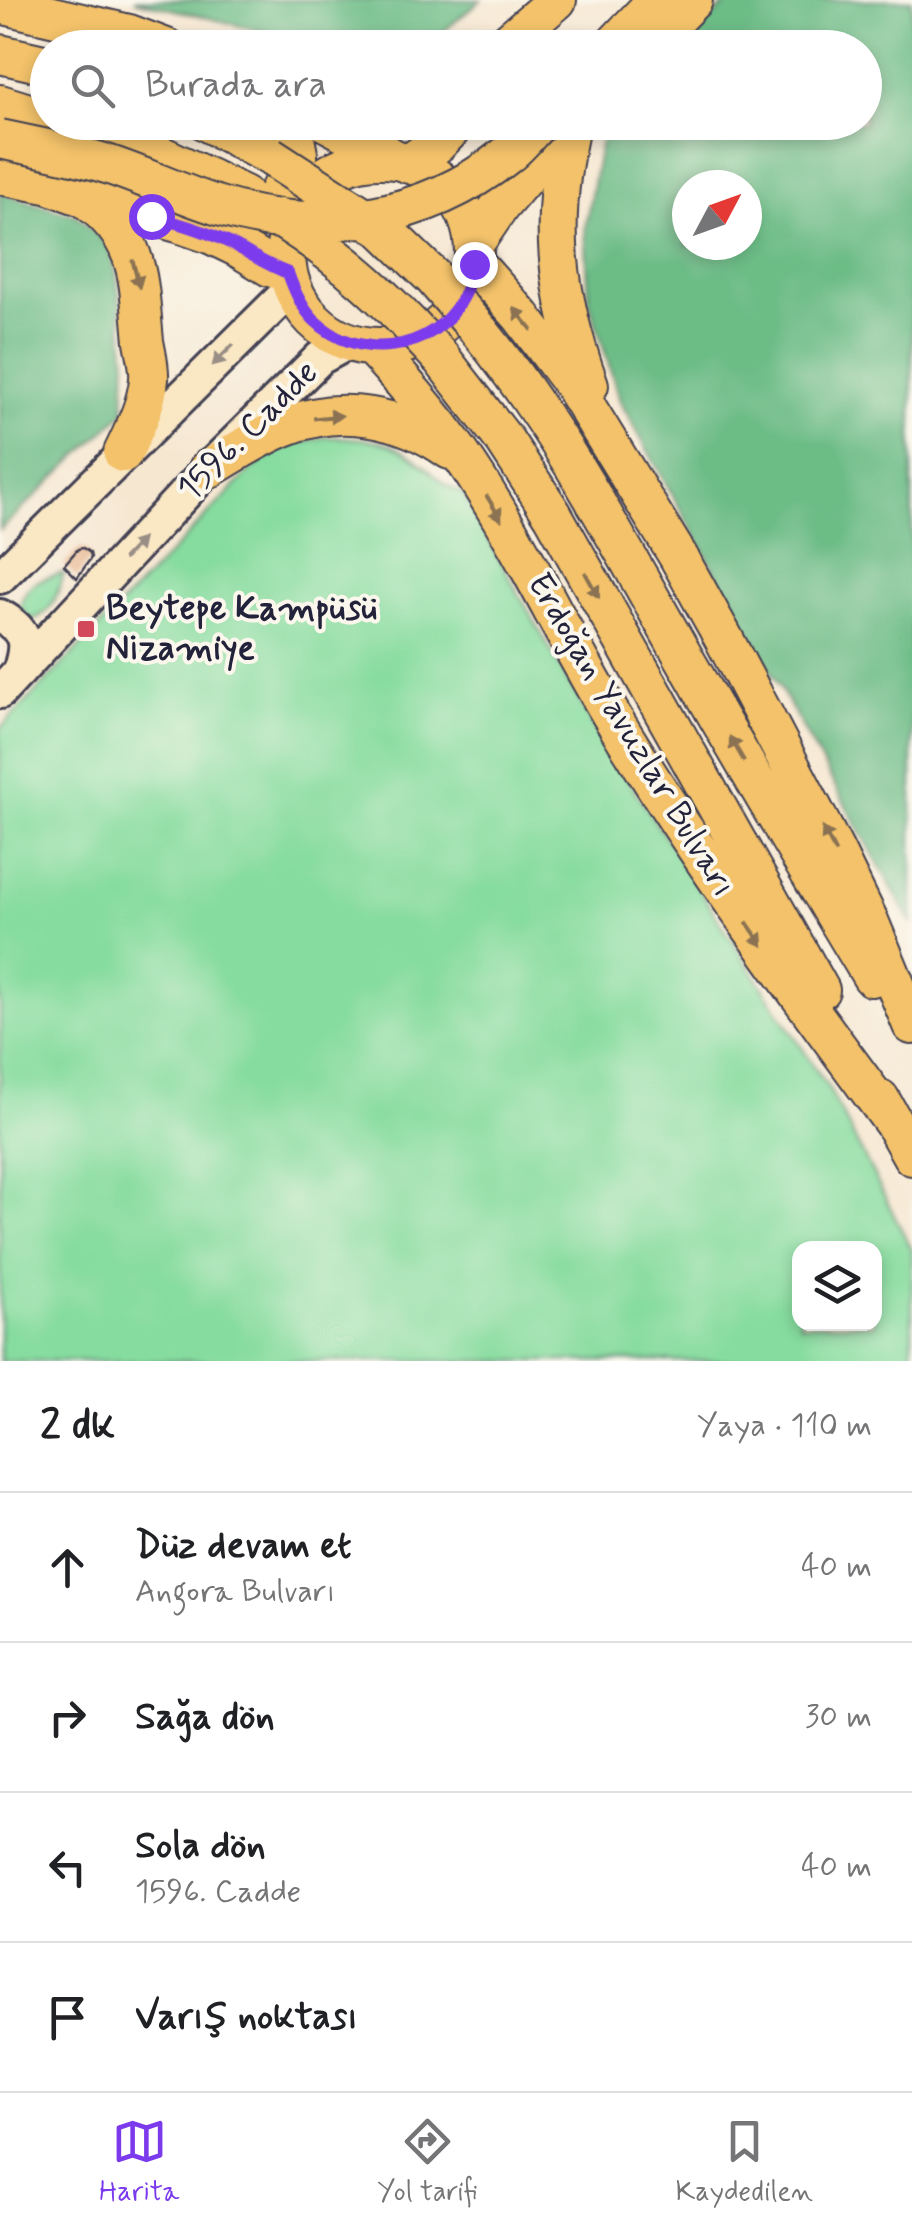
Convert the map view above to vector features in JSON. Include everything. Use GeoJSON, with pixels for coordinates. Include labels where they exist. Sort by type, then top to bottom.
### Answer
{"type":"FeatureCollection","features":[{"type":"Feature","properties":{"kind":"main road"},"geometry":{"type":"LineString","coordinates":[[522,30],[556,0]]}},
{"type":"Feature","properties":{"kind":"main road"},"geometry":{"type":"LineString","coordinates":[[539,30],[565,0]]}},
{"type":"Feature","properties":{"kind":"main road"},"geometry":{"type":"LineString","coordinates":[[628,30],[656,0]]}},
{"type":"Feature","properties":{"kind":"main road"},"geometry":{"type":"LineString","coordinates":[[664,30],[694,0]]}},
{"type":"Feature","properties":{"kind":"main road"},"geometry":{"type":"LineString","coordinates":[[0,4],[113,30]]}},
{"type":"Feature","properties":{"kind":"main road"},"geometry":{"type":"LineString","coordinates":[[0,54],[30,61]]}},
{"type":"Feature","properties":{"kind":"main road"},"geometry":{"type":"LineString","coordinates":[[0,104],[30,113]]}},
{"type":"Feature","properties":{"kind":"main road"},"geometry":{"type":"LineString","coordinates":[[0,139],[98,162],[221,206],[280,220],[312,222],[388,214],[427,202],[469,180],[507,155],[522,140]]}},
{"type":"Feature","properties":{"kind":"main road","name":"Erdoğan Yavuzlar Bulvarı"},"geometry":{"type":"LineString","coordinates":[[114,140],[158,154],[244,195],[353,269],[386,298],[441,358],[506,440],[553,514],[912,1156]]}},
{"type":"Feature","properties":{"kind":"main road"},"geometry":{"type":"LineString","coordinates":[[240,140],[382,229],[433,277],[533,401],[912,1043]]}},
{"type":"Feature","properties":{"kind":"main road"},"geometry":{"type":"LineString","coordinates":[[210,234],[237,232],[272,203],[298,154],[295,140]]}},
{"type":"Feature","properties":{"kind":"main road"},"geometry":{"type":"LineString","coordinates":[[361,140],[437,178],[455,196],[468,219],[474,254],[574,385],[678,556],[802,787],[869,920],[912,1025]]}},
{"type":"Feature","properties":{"kind":"main road"},"geometry":{"type":"LineString","coordinates":[[361,344],[331,333],[302,305],[290,280],[286,245],[292,220],[305,197],[323,178],[346,166],[371,160],[403,162],[442,140]]}},
{"type":"Feature","properties":{"kind":"main road","name":"1596. Cadde"},"geometry":{"type":"LineString","coordinates":[[9,682],[208,469],[320,358],[361,344],[398,346],[424,337],[444,322],[461,302],[474,254],[500,206],[556,140]]}},
{"type":"Feature","properties":{"kind":"main road"},"geometry":{"type":"LineString","coordinates":[[568,140],[560,182],[558,272],[570,330],[610,444]]}},
{"type":"Feature","properties":{"kind":"main road"},"geometry":{"type":"LineString","coordinates":[[0,175],[47,184],[210,234],[290,280]]}},
{"type":"Feature","properties":{"kind":"main road"},"geometry":{"type":"LineString","coordinates":[[83,197],[110,217],[125,238],[142,297],[150,378],[140,418],[123,453]]}},
{"type":"Feature","properties":{"kind":"main road","name":"1596. Cadde"},"geometry":{"type":"LineString","coordinates":[[0,576],[290,280]]}},
{"type":"Feature","properties":{"kind":"main road","name":"Erdoğan Yavuzlar Bulvarı"},"geometry":{"type":"LineString","coordinates":[[361,344],[418,400],[467,463],[584,669],[674,816],[788,982],[892,1121]]}},
{"type":"Feature","properties":{"kind":"main road"},"geometry":{"type":"LineString","coordinates":[[208,469],[286,426],[334,414],[366,415],[395,422],[442,445],[467,463]]}},
{"type":"Feature","properties":{"kind":"main road"},"geometry":{"type":"LineString","coordinates":[[0,616],[24,637],[26,651],[9,682]]}},
{"type":"Feature","properties":{"kind":"green space"},"geometry":{"type":"Polygon","coordinates":[[[134,0],[481,0],[445,30],[258,30],[134,0]]]}},
{"type":"Feature","properties":{"kind":"green space"},"geometry":{"type":"Polygon","coordinates":[[[730,0],[912,0],[912,924],[620,401],[589,301],[585,228],[602,140],[882,140],[882,30],[699,30],[730,0]]]}},
{"type":"Feature","properties":{"kind":"green space"},"geometry":{"type":"Polygon","coordinates":[[[0,193],[76,215],[108,246],[116,271],[126,362],[124,412],[0,530],[0,193]]]}},
{"type":"Feature","properties":{"kind":"green space"},"geometry":{"type":"Polygon","coordinates":[[[325,437],[353,438],[400,449],[462,493],[597,732],[830,1091],[912,1250],[912,1361],[0,1361],[0,729],[251,470],[281,447],[325,437]]]}},
{"type":"Feature","properties":{"kind":"green space"},"geometry":{"type":"Polygon","coordinates":[[[64,573],[50,607],[32,620],[20,607],[26,592],[41,580],[64,573]]]}},
{"type":"Feature","properties":{"kind":"building"},"geometry":{"type":"Polygon","coordinates":[[[83,548],[91,558],[77,578],[64,565],[83,548]]]}},
{"type":"Feature","properties":{"kind":"place","name":"Beytepe Kampüsü Nizamiye"},"geometry":{"type":"Point","coordinates":[86,629]}},
{"type":"Feature","properties":{"kind":"route"},"geometry":{"type":"LineString","coordinates":[[151,216],[210,234],[288,273],[302,305],[315,320],[349,342],[372,347],[398,346],[424,337],[444,322],[461,302],[474,264]]}}]}
